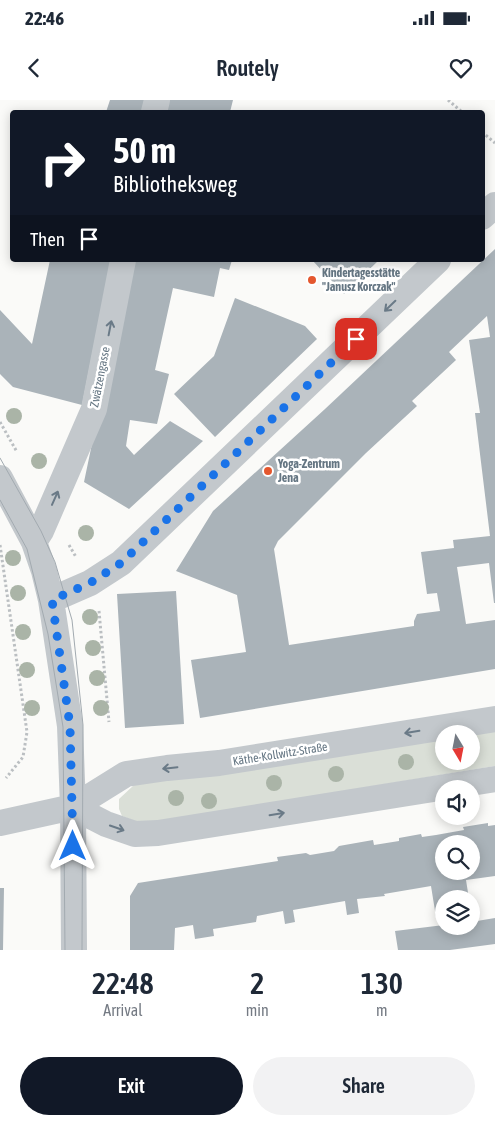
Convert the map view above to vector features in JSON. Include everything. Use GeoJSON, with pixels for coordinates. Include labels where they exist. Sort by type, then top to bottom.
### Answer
{"type":"FeatureCollection","features":[{"type":"Feature","properties":{"kind":"street"},"geometry":{"type":"LineString","coordinates":[[485,214],[495,205]]}},
{"type":"Feature","properties":{"kind":"street","name":"Zwätzengasse"},"geometry":{"type":"LineString","coordinates":[[34,542],[41,531],[94,410],[123,262]]}},
{"type":"Feature","properties":{"kind":"street"},"geometry":{"type":"LineString","coordinates":[[52,600],[90,583],[121,563],[436,262]]}},
{"type":"Feature","properties":{"kind":"street"},"geometry":{"type":"LineString","coordinates":[[0,478],[34,542],[52,600],[70,726],[73,807],[74,950]]}},
{"type":"Feature","properties":{"kind":"street","name":"Käthe-Kollwitz-Straße"},"geometry":{"type":"LineString","coordinates":[[0,823],[73,807],[126,774],[218,763],[495,719]]}},
{"type":"Feature","properties":{"kind":"street"},"geometry":{"type":"LineString","coordinates":[[73,807],[106,824],[135,834],[158,833],[495,779]]}},
{"type":"Feature","properties":{"kind":"path"},"geometry":{"type":"LineString","coordinates":[[448,100],[460,110]]}},
{"type":"Feature","properties":{"kind":"path"},"geometry":{"type":"LineString","coordinates":[[485,135],[495,143]]}},
{"type":"Feature","properties":{"kind":"path"},"geometry":{"type":"LineString","coordinates":[[0,545],[27,732],[23,757],[6,778]]}},
{"type":"Feature","properties":{"kind":"path"},"geometry":{"type":"LineString","coordinates":[[90,583],[100,614],[109,722]]}},
{"type":"Feature","properties":{"kind":"shaded area"},"geometry":{"type":"Polygon","coordinates":[[[495,728],[495,766],[480,768],[480,732],[495,728]]]}},
{"type":"Feature","properties":{"kind":"shaded area"},"geometry":{"type":"Polygon","coordinates":[[[435,737],[435,770],[471,770],[143,824],[122,816],[119,809],[119,799],[134,785],[435,737]]]}},
{"type":"Feature","properties":{"kind":"building"},"geometry":{"type":"Polygon","coordinates":[[[110,100],[150,100],[148,110],[107,110],[110,100]]]}},
{"type":"Feature","properties":{"kind":"building"},"geometry":{"type":"Polygon","coordinates":[[[160,100],[233,100],[230,110],[158,110],[160,100]]]}},
{"type":"Feature","properties":{"kind":"building"},"geometry":{"type":"Polygon","coordinates":[[[495,249],[495,603],[489,563],[457,567],[466,624],[495,620],[495,669],[200,718],[191,660],[246,652],[237,595],[176,571],[213,511],[481,262],[485,262],[485,258],[495,249]],[[487,316],[449,352],[456,360],[412,401],[417,406],[366,453],[278,541],[274,549],[289,645],[414,626],[417,614],[440,611],[437,593],[427,594],[421,552],[454,548],[453,540],[490,536],[475,413],[480,413],[469,340],[490,337],[487,316]]]}},
{"type":"Feature","properties":{"kind":"building"},"geometry":{"type":"Polygon","coordinates":[[[50,262],[111,262],[82,405],[13,387],[0,374],[0,310],[32,344],[50,262]]]}},
{"type":"Feature","properties":{"kind":"building"},"geometry":{"type":"Polygon","coordinates":[[[127,262],[231,262],[229,270],[220,268],[214,297],[173,288],[155,370],[169,374],[157,424],[130,420],[126,446],[134,455],[170,421],[203,441],[129,509],[84,482],[127,262]]]}},
{"type":"Feature","properties":{"kind":"building"},"geometry":{"type":"Polygon","coordinates":[[[314,262],[377,262],[344,294],[314,262]]]}},
{"type":"Feature","properties":{"kind":"building"},"geometry":{"type":"Polygon","coordinates":[[[235,298],[305,326],[317,339],[215,437],[174,394],[214,356],[235,298]]]}},
{"type":"Feature","properties":{"kind":"building"},"geometry":{"type":"Polygon","coordinates":[[[176,591],[184,724],[125,728],[117,594],[176,591]]]}},
{"type":"Feature","properties":{"kind":"building"},"geometry":{"type":"Polygon","coordinates":[[[488,823],[488,826],[495,825],[495,876],[480,878],[480,835],[436,835],[464,830],[463,827],[488,823]]]}},
{"type":"Feature","properties":{"kind":"building"},"geometry":{"type":"Polygon","coordinates":[[[421,834],[422,837],[435,835],[435,880],[466,880],[468,890],[435,890],[435,911],[431,886],[384,894],[385,896],[357,899],[359,913],[347,915],[345,901],[293,910],[295,922],[285,924],[283,911],[257,916],[256,922],[213,929],[214,936],[195,939],[193,925],[175,928],[174,950],[130,950],[130,896],[138,883],[278,861],[277,857],[334,851],[339,846],[373,840],[374,845],[399,841],[399,838],[421,834]]]}},
{"type":"Feature","properties":{"kind":"building"},"geometry":{"type":"Polygon","coordinates":[[[0,888],[4,888],[3,950],[0,950],[0,888]]]}},
{"type":"Feature","properties":{"kind":"building"},"geometry":{"type":"Polygon","coordinates":[[[495,918],[495,944],[450,950],[398,950],[395,931],[435,926],[435,935],[480,935],[480,920],[495,918]]]}},
{"type":"Feature","properties":{"kind":"tram line"},"geometry":{"type":"LineString","coordinates":[[0,458],[41,531],[55,562],[72,620],[83,725],[82,950]]}},
{"type":"Feature","properties":{"kind":"tram line"},"geometry":{"type":"LineString","coordinates":[[0,500],[27,549],[48,634],[63,727],[65,950]]}},
{"type":"Feature","properties":{"kind":"place","name":"Kindertagesstätte \"Janusz Korczak\""},"geometry":{"type":"Point","coordinates":[312,280]}},
{"type":"Feature","properties":{"kind":"place","name":"Yoga-Zentrum Jena"},"geometry":{"type":"Point","coordinates":[268,471]}},
{"type":"Feature","properties":{"kind":"route"},"geometry":{"type":"LineString","coordinates":[[73,846],[70,726],[52,600],[90,583],[121,563],[356,339]]}}]}
